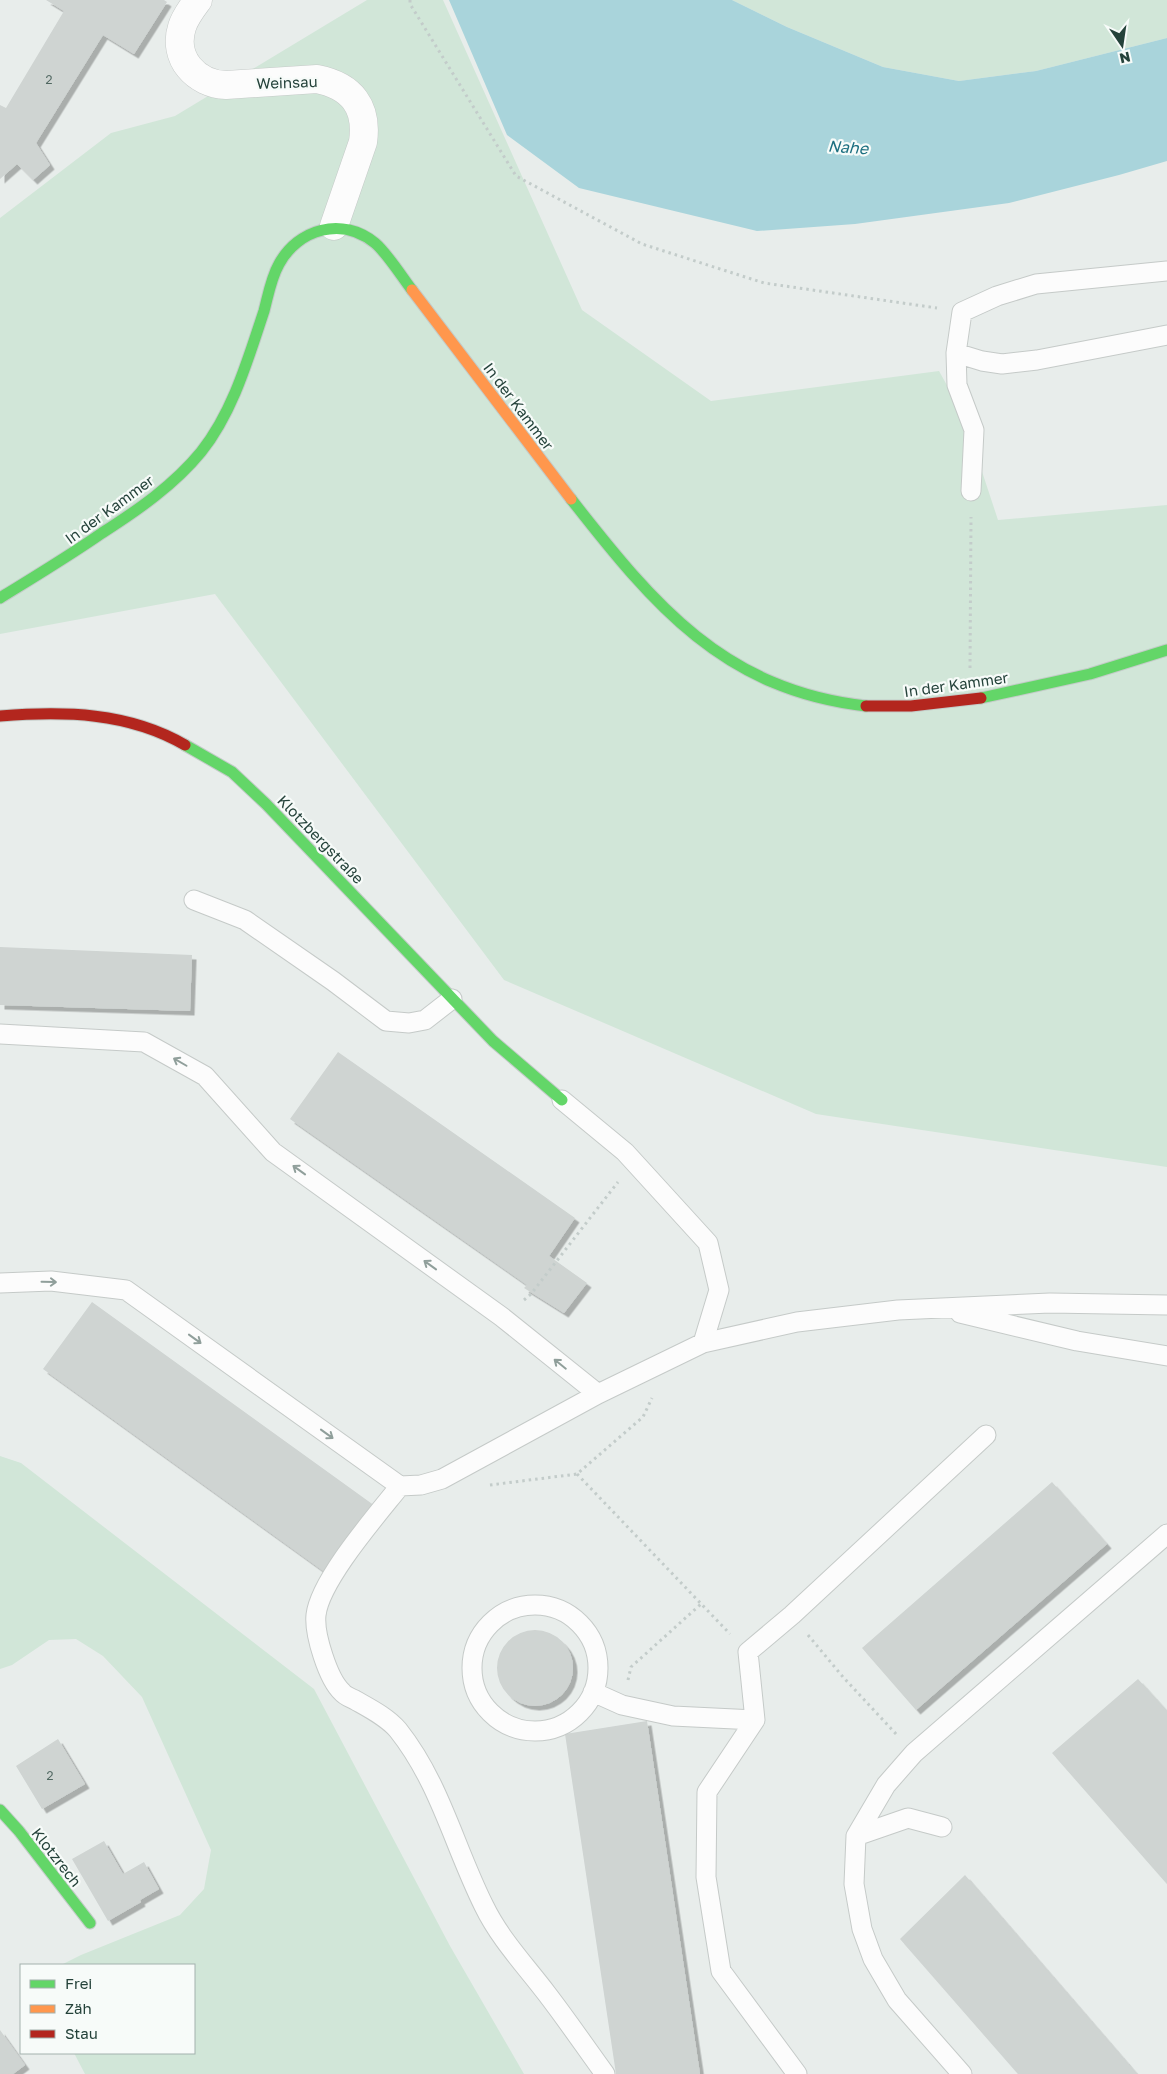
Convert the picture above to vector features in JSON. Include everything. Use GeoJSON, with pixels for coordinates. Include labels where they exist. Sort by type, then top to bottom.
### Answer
{"type":"FeatureCollection","features":[{"type":"Feature","properties":{"kind":"street","name":"Weinsau"},"geometry":{"type":"LineString","coordinates":[[198,0],[182,26],[179,39],[186,65],[203,80],[214,84],[226,85],[317,79],[341,87],[351,94],[358,105],[363,116],[365,129],[363,142],[334,226]]}},
{"type":"Feature","properties":{"kind":"street","name":"In der Kammer"},"geometry":{"type":"LineString","coordinates":[[0,598],[75,553],[150,500],[185,471],[211,438],[235,391],[278,265],[284,255],[302,238],[317,230],[334,226],[362,234],[375,243],[575,504],[665,611],[692,635],[721,656],[752,673],[786,687],[821,698],[895,707],[969,700],[1092,674],[1167,650]]}},
{"type":"Feature","properties":{"kind":"street","name":"Klotzbergstraße"},"geometry":{"type":"LineString","coordinates":[[0,716],[36,713],[92,714],[137,723],[175,739],[232,772],[266,804],[493,1041],[562,1100]]}},
{"type":"Feature","properties":{"kind":"street","name":"Klotzrech"},"geometry":{"type":"LineString","coordinates":[[0,1810],[19,1831],[90,1922]]}},
{"type":"Feature","properties":{"kind":"lane"},"geometry":{"type":"LineString","coordinates":[[971,491],[974,430],[958,385],[956,353],[962,312],[997,296],[1036,284],[1167,271]]}},
{"type":"Feature","properties":{"kind":"lane"},"geometry":{"type":"LineString","coordinates":[[956,353],[982,361],[1002,364],[1037,360],[1167,335]]}},
{"type":"Feature","properties":{"kind":"lane"},"geometry":{"type":"LineString","coordinates":[[194,900],[245,920],[333,981],[386,1021],[409,1023],[425,1020],[452,998]]}},
{"type":"Feature","properties":{"kind":"lane"},"geometry":{"type":"LineString","coordinates":[[0,1034],[144,1042],[205,1076],[274,1152],[502,1317],[598,1394]]}},
{"type":"Feature","properties":{"kind":"lane"},"geometry":{"type":"LineString","coordinates":[[562,1100],[634,1161],[708,1243],[719,1290],[703,1343]]}},
{"type":"Feature","properties":{"kind":"lane"},"geometry":{"type":"LineString","coordinates":[[0,1283],[50,1281],[126,1290],[400,1486],[421,1485],[442,1479],[598,1394],[660,1366],[703,1343],[797,1322],[898,1310],[1050,1303],[1167,1305]]}},
{"type":"Feature","properties":{"kind":"lane"},"geometry":{"type":"LineString","coordinates":[[939,1308],[1077,1341],[1167,1356]]}},
{"type":"Feature","properties":{"kind":"lane"},"geometry":{"type":"LineString","coordinates":[[797,2074],[721,1971],[706,1877],[707,1792],[755,1720],[748,1652],[792,1615],[986,1435]]}},
{"type":"Feature","properties":{"kind":"lane"},"geometry":{"type":"LineString","coordinates":[[400,1486],[350,1550],[325,1590],[316,1615],[319,1639],[326,1666],[342,1692],[394,1725],[416,1752],[437,1794],[484,1907],[522,1965],[546,1993],[605,2074]]}},
{"type":"Feature","properties":{"kind":"lane"},"geometry":{"type":"LineString","coordinates":[[962,2074],[897,2000],[872,1959],[862,1929],[854,1884],[856,1836],[886,1785],[914,1754],[1167,1534]]}},
{"type":"Feature","properties":{"kind":"lane"},"geometry":{"type":"LineString","coordinates":[[539,1605],[558,1610],[575,1620],[592,1641],[598,1666],[593,1692],[578,1714],[562,1724],[543,1730],[530,1731],[517,1728],[494,1716],[478,1695],[472,1670],[476,1644],[491,1623],[502,1614],[514,1609],[539,1605]]}},
{"type":"Feature","properties":{"kind":"lane"},"geometry":{"type":"LineString","coordinates":[[593,1692],[622,1705],[673,1716],[755,1720]]}},
{"type":"Feature","properties":{"kind":"lane"},"geometry":{"type":"LineString","coordinates":[[856,1836],[908,1818],[942,1827]]}},
{"type":"Feature","properties":{"kind":"path"},"geometry":{"type":"LineString","coordinates":[[410,0],[410,4],[516,176],[642,244],[764,283],[962,312]]}},
{"type":"Feature","properties":{"kind":"path"},"geometry":{"type":"LineString","coordinates":[[969,700],[971,491]]}},
{"type":"Feature","properties":{"kind":"path"},"geometry":{"type":"LineString","coordinates":[[531,1294],[634,1161]]}},
{"type":"Feature","properties":{"kind":"path"},"geometry":{"type":"LineString","coordinates":[[442,1479],[456,1489],[577,1474],[643,1417],[655,1393],[660,1366]]}},
{"type":"Feature","properties":{"kind":"path"},"geometry":{"type":"LineString","coordinates":[[577,1474],[748,1652]]}},
{"type":"Feature","properties":{"kind":"path"},"geometry":{"type":"LineString","coordinates":[[622,1705],[631,1667],[701,1604]]}},
{"type":"Feature","properties":{"kind":"path"},"geometry":{"type":"LineString","coordinates":[[792,1615],[843,1677],[877,1713]]}},
{"type":"Feature","properties":{"kind":"green space"},"geometry":{"type":"Polygon","coordinates":[[[367,0],[443,0],[582,310],[711,401],[939,371],[963,414],[998,520],[1167,505],[1167,1167],[816,1114],[504,980],[215,594],[0,634],[0,218],[111,133],[175,116],[367,0]]]}},
{"type":"Feature","properties":{"kind":"green space"},"geometry":{"type":"Polygon","coordinates":[[[732,0],[1167,0],[1167,38],[1036,71],[959,81],[883,67],[787,27],[732,0]]]}},
{"type":"Feature","properties":{"kind":"green space"},"geometry":{"type":"Polygon","coordinates":[[[0,1456],[21,1463],[314,1689],[450,1946],[524,2074],[85,2074],[75,2054],[195,2054],[195,1964],[63,1964],[180,1915],[204,1889],[211,1850],[142,1697],[103,1656],[76,1639],[49,1640],[12,1665],[0,1669],[0,1456]]]}},
{"type":"Feature","properties":{"kind":"water","name":"Nahe"},"geometry":{"type":"Polygon","coordinates":[[[449,0],[732,0],[787,27],[883,67],[959,81],[1036,71],[1167,38],[1167,161],[1009,203],[855,224],[757,231],[579,188],[507,135],[449,0]]]}},
{"type":"Feature","properties":{"kind":"building"},"geometry":{"type":"Polygon","coordinates":[[[46,0],[164,0],[167,2],[134,54],[103,35],[36,143],[50,165],[33,180],[17,164],[0,179],[0,105],[6,108],[64,11],[46,0]]]}},
{"type":"Feature","properties":{"kind":"building"},"geometry":{"type":"Polygon","coordinates":[[[0,947],[192,955],[190,1011],[0,1005],[0,947]]]}},
{"type":"Feature","properties":{"kind":"building"},"geometry":{"type":"Polygon","coordinates":[[[338,1052],[575,1218],[549,1256],[587,1283],[564,1313],[524,1288],[527,1285],[290,1119],[338,1052]]]}},
{"type":"Feature","properties":{"kind":"building"},"geometry":{"type":"Polygon","coordinates":[[[92,1302],[375,1506],[326,1573],[43,1369],[92,1302]]]}},
{"type":"Feature","properties":{"kind":"building"},"geometry":{"type":"Polygon","coordinates":[[[1052,1482],[1107,1544],[916,1710],[862,1648],[1052,1482]]]}},
{"type":"Feature","properties":{"kind":"building"},"geometry":{"type":"Polygon","coordinates":[[[535,1630],[550,1633],[562,1641],[570,1653],[573,1668],[570,1683],[562,1695],[550,1703],[535,1706],[520,1703],[508,1695],[500,1683],[497,1668],[500,1653],[508,1641],[520,1633],[535,1630]]]}},
{"type":"Feature","properties":{"kind":"building"},"geometry":{"type":"Polygon","coordinates":[[[1138,1679],[1167,1711],[1167,1884],[1052,1753],[1138,1679]]]}},
{"type":"Feature","properties":{"kind":"building"},"geometry":{"type":"Polygon","coordinates":[[[647,1721],[700,2074],[616,2074],[565,1734],[647,1721]]]}},
{"type":"Feature","properties":{"kind":"building"},"geometry":{"type":"Polygon","coordinates":[[[58,1739],[85,1784],[42,1809],[16,1766],[58,1739]]]}},
{"type":"Feature","properties":{"kind":"building"},"geometry":{"type":"Polygon","coordinates":[[[104,1841],[123,1874],[144,1862],[159,1889],[108,1921],[72,1859],[104,1841]]]}},
{"type":"Feature","properties":{"kind":"building"},"geometry":{"type":"Polygon","coordinates":[[[965,1875],[1137,2074],[1018,2074],[900,1939],[965,1875]]]}},
{"type":"Feature","properties":{"kind":"building"},"geometry":{"type":"Polygon","coordinates":[[[0,2030],[25,2065],[13,2074],[0,2074],[0,2030]]]}},
{"type":"Feature","properties":{"kind":"traffic: fast"},"geometry":{"type":"LineString","coordinates":[[0,598],[77,550],[142,506],[167,486],[201,452],[222,420],[231,402],[252,348],[276,269],[287,252],[297,242],[322,230],[349,230],[362,235],[380,247],[412,290]]}},
{"type":"Feature","properties":{"kind":"traffic: fast"},"geometry":{"type":"LineString","coordinates":[[571,499],[632,574],[663,607],[696,636],[732,661],[772,682],[816,697],[866,706]]}},
{"type":"Feature","properties":{"kind":"traffic: fast"},"geometry":{"type":"LineString","coordinates":[[981,698],[1090,674],[1167,650]]}},
{"type":"Feature","properties":{"kind":"traffic: fast"},"geometry":{"type":"LineString","coordinates":[[185,745],[232,772],[266,804],[493,1041],[562,1100]]}},
{"type":"Feature","properties":{"kind":"traffic: fast"},"geometry":{"type":"LineString","coordinates":[[0,1810],[19,1831],[90,1923]]}},
{"type":"Feature","properties":{"kind":"traffic: slow"},"geometry":{"type":"LineString","coordinates":[[412,290],[571,499]]}},
{"type":"Feature","properties":{"kind":"traffic: jam"},"geometry":{"type":"LineString","coordinates":[[866,706],[911,706],[981,698]]}},
{"type":"Feature","properties":{"kind":"traffic: jam"},"geometry":{"type":"LineString","coordinates":[[0,716],[24,714],[95,716],[141,726],[185,745]]}}]}
